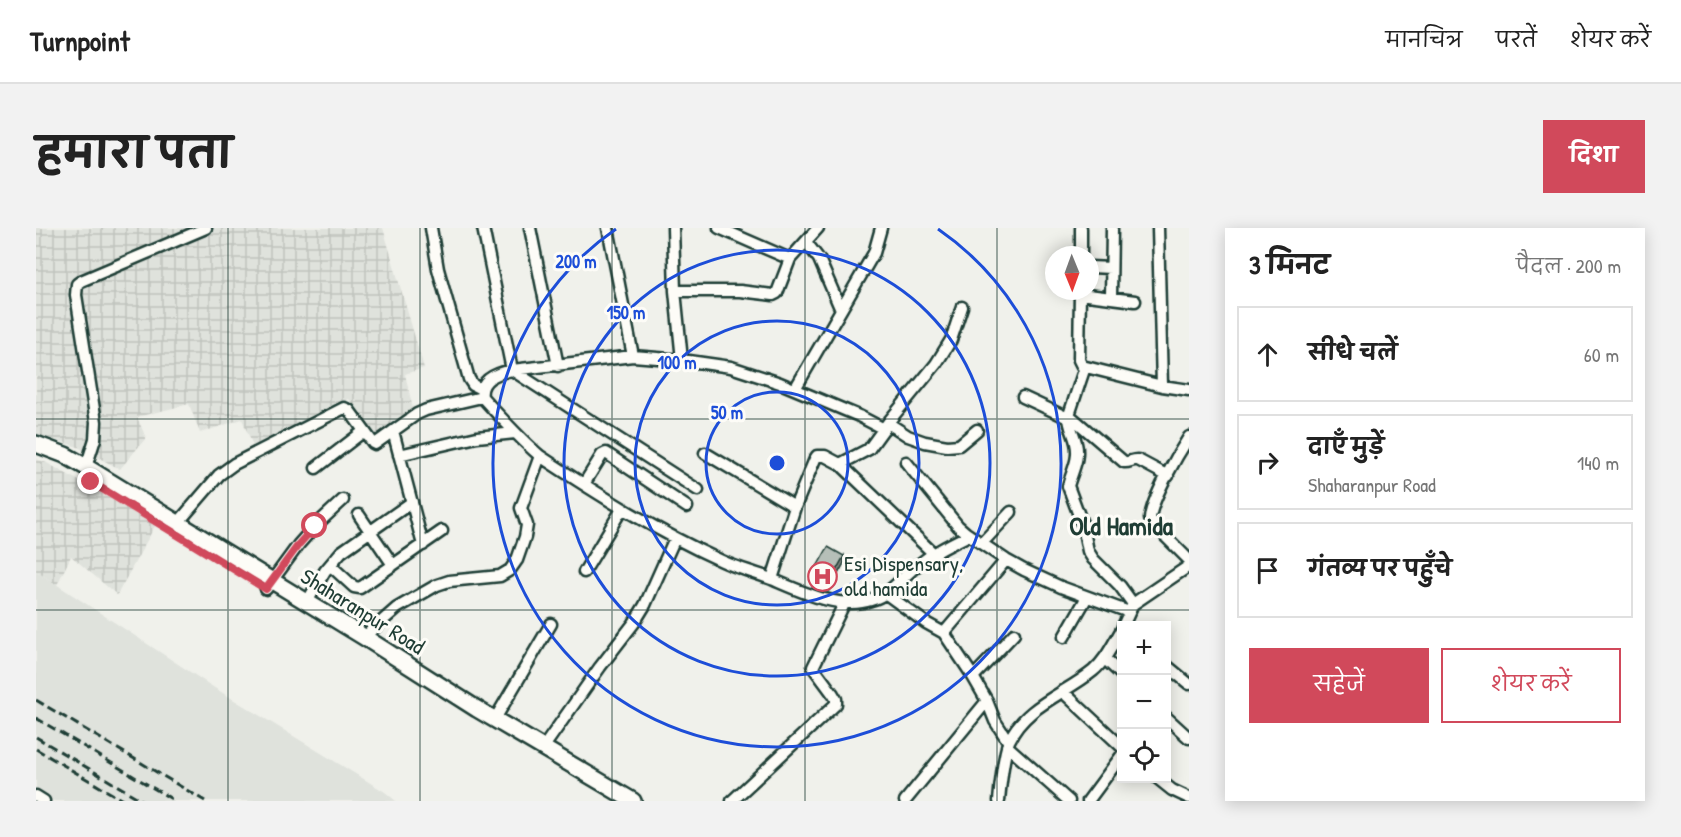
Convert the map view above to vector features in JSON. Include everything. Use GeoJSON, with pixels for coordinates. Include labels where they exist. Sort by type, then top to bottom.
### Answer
{"type":"FeatureCollection","features":[{"type":"Feature","properties":{"kind":"main road","name":"Shaharanpur Road"},"geometry":{"type":"LineString","coordinates":[[36,444],[65,455],[86,467],[200,536],[269,585],[306,602],[633,801]]}},
{"type":"Feature","properties":{"kind":"main road","name":"Shaharanpur Road"},"geometry":{"type":"LineString","coordinates":[[36,453],[49,458],[269,585],[615,801]]}},
{"type":"Feature","properties":{"kind":"street"},"geometry":{"type":"LineString","coordinates":[[86,467],[95,439],[96,422],[76,295],[77,284],[206,228]]}},
{"type":"Feature","properties":{"kind":"street"},"geometry":{"type":"LineString","coordinates":[[431,228],[438,269],[469,379],[473,385],[515,433],[540,456],[622,509],[725,562],[830,601],[872,600],[885,593],[933,553],[969,535]]}},
{"type":"Feature","properties":{"kind":"street"},"geometry":{"type":"LineString","coordinates":[[483,228],[512,370],[698,490]]}},
{"type":"Feature","properties":{"kind":"street"},"geometry":{"type":"LineString","coordinates":[[530,228],[558,366]]}},
{"type":"Feature","properties":{"kind":"street"},"geometry":{"type":"LineString","coordinates":[[608,228],[633,356]]}},
{"type":"Feature","properties":{"kind":"street"},"geometry":{"type":"LineString","coordinates":[[673,228],[675,291],[681,360]]}},
{"type":"Feature","properties":{"kind":"street"},"geometry":{"type":"LineString","coordinates":[[719,228],[790,259]]}},
{"type":"Feature","properties":{"kind":"street"},"geometry":{"type":"LineString","coordinates":[[675,291],[740,291],[773,295],[777,293],[790,259],[818,228]]}},
{"type":"Feature","properties":{"kind":"street"},"geometry":{"type":"LineString","coordinates":[[795,389],[874,253],[881,228]]}},
{"type":"Feature","properties":{"kind":"street"},"geometry":{"type":"LineString","coordinates":[[1081,228],[1081,246]]}},
{"type":"Feature","properties":{"kind":"street"},"geometry":{"type":"LineString","coordinates":[[1112,228],[1112,298]]}},
{"type":"Feature","properties":{"kind":"street"},"geometry":{"type":"LineString","coordinates":[[1158,228],[1162,386]]}},
{"type":"Feature","properties":{"kind":"street"},"geometry":{"type":"LineString","coordinates":[[806,242],[819,259],[841,310]]}},
{"type":"Feature","properties":{"kind":"street"},"geometry":{"type":"LineString","coordinates":[[1099,267],[1111,268]]}},
{"type":"Feature","properties":{"kind":"street"},"geometry":{"type":"LineString","coordinates":[[1099,296],[1136,301]]}},
{"type":"Feature","properties":{"kind":"street"},"geometry":{"type":"LineString","coordinates":[[1080,300],[1079,360],[1082,366],[1162,386],[1189,390]]}},
{"type":"Feature","properties":{"kind":"street"},"geometry":{"type":"LineString","coordinates":[[840,464],[869,449],[936,364],[951,340],[962,307]]}},
{"type":"Feature","properties":{"kind":"street"},"geometry":{"type":"LineString","coordinates":[[482,393],[486,382],[501,372],[633,356],[731,367],[795,389],[925,442],[947,446],[959,445],[977,430]]}},
{"type":"Feature","properties":{"kind":"street"},"geometry":{"type":"LineString","coordinates":[[1086,367],[1068,416],[1077,450],[1074,470],[1068,486],[1083,526],[1088,551],[1120,586],[1131,608]]}},
{"type":"Feature","properties":{"kind":"street"},"geometry":{"type":"LineString","coordinates":[[177,524],[219,476],[234,464],[344,408],[349,410],[375,444],[406,421],[426,410],[482,393]]}},
{"type":"Feature","properties":{"kind":"street"},"geometry":{"type":"LineString","coordinates":[[1023,397],[1068,416],[1124,462],[1138,460],[1168,476]]}},
{"type":"Feature","properties":{"kind":"street"},"geometry":{"type":"LineString","coordinates":[[316,468],[364,430]]}},
{"type":"Feature","properties":{"kind":"street"},"geometry":{"type":"LineString","coordinates":[[393,431],[423,545]]}},
{"type":"Feature","properties":{"kind":"street"},"geometry":{"type":"LineString","coordinates":[[399,455],[477,437],[515,433]]}},
{"type":"Feature","properties":{"kind":"street"},"geometry":{"type":"LineString","coordinates":[[1189,437],[1153,506],[1150,519],[1189,560]]}},
{"type":"Feature","properties":{"kind":"street"},"geometry":{"type":"LineString","coordinates":[[584,484],[602,455],[606,453],[687,507]]}},
{"type":"Feature","properties":{"kind":"street"},"geometry":{"type":"LineString","coordinates":[[705,453],[795,507]]}},
{"type":"Feature","properties":{"kind":"street"},"geometry":{"type":"LineString","coordinates":[[364,637],[397,608],[437,585],[449,581],[500,576],[510,570],[517,560],[525,537],[527,525],[521,508],[540,456]]}},
{"type":"Feature","properties":{"kind":"street"},"geometry":{"type":"LineString","coordinates":[[772,579],[795,507],[817,456],[825,456],[840,464],[933,553]]}},
{"type":"Feature","properties":{"kind":"street"},"geometry":{"type":"LineString","coordinates":[[906,462],[958,526],[1006,560],[1087,597],[1131,608]]}},
{"type":"Feature","properties":{"kind":"street"},"geometry":{"type":"LineString","coordinates":[[269,585],[299,544],[343,500]]}},
{"type":"Feature","properties":{"kind":"street"},"geometry":{"type":"LineString","coordinates":[[306,602],[340,552],[412,502]]}},
{"type":"Feature","properties":{"kind":"street"},"geometry":{"type":"LineString","coordinates":[[584,572],[622,509]]}},
{"type":"Feature","properties":{"kind":"street"},"geometry":{"type":"LineString","coordinates":[[982,543],[1011,512]]}},
{"type":"Feature","properties":{"kind":"street"},"geometry":{"type":"LineString","coordinates":[[359,515],[393,565]]}},
{"type":"Feature","properties":{"kind":"street"},"geometry":{"type":"LineString","coordinates":[[330,565],[359,589],[442,531]]}},
{"type":"Feature","properties":{"kind":"street"},"geometry":{"type":"LineString","coordinates":[[543,748],[634,623],[645,605],[675,538]]}},
{"type":"Feature","properties":{"kind":"street"},"geometry":{"type":"LineString","coordinates":[[944,633],[1006,560]]}},
{"type":"Feature","properties":{"kind":"street"},"geometry":{"type":"LineString","coordinates":[[1125,621],[1131,608],[1189,566]]}},
{"type":"Feature","properties":{"kind":"street"},"geometry":{"type":"LineString","coordinates":[[885,593],[926,623],[944,633],[987,701],[1008,744],[1069,801]]}},
{"type":"Feature","properties":{"kind":"street"},"geometry":{"type":"LineString","coordinates":[[1064,637],[1087,597]]}},
{"type":"Feature","properties":{"kind":"street"},"geometry":{"type":"LineString","coordinates":[[732,801],[836,704],[836,699],[813,667],[845,602]]}},
{"type":"Feature","properties":{"kind":"street"},"geometry":{"type":"LineString","coordinates":[[495,719],[550,624]]}},
{"type":"Feature","properties":{"kind":"street"},"geometry":{"type":"LineString","coordinates":[[973,677],[1014,634]]}},
{"type":"Feature","properties":{"kind":"street"},"geometry":{"type":"LineString","coordinates":[[999,801],[1008,744],[1032,711],[1092,671],[1105,659],[1117,636]]}},
{"type":"Feature","properties":{"kind":"street"},"geometry":{"type":"LineString","coordinates":[[1105,659],[1117,670]]}},
{"type":"Feature","properties":{"kind":"street"},"geometry":{"type":"LineString","coordinates":[[1171,668],[1189,684]]}},
{"type":"Feature","properties":{"kind":"street"},"geometry":{"type":"LineString","coordinates":[[1062,691],[1117,742]]}},
{"type":"Feature","properties":{"kind":"street"},"geometry":{"type":"LineString","coordinates":[[905,801],[987,701]]}},
{"type":"Feature","properties":{"kind":"street"},"geometry":{"type":"LineString","coordinates":[[1171,721],[1189,738]]}},
{"type":"Feature","properties":{"kind":"street"},"geometry":{"type":"LineString","coordinates":[[1088,801],[1117,762]]}},
{"type":"Feature","properties":{"kind":"street"},"geometry":{"type":"LineString","coordinates":[[1163,783],[1189,798]]}},
{"type":"Feature","properties":{"kind":"street"},"geometry":{"type":"LineString","coordinates":[[36,796],[44,801]]}},
{"type":"Feature","properties":{"kind":"shaded area"},"geometry":{"type":"Polygon","coordinates":[[[36,228],[383,228],[424,368],[405,374],[413,409],[375,439],[349,399],[253,446],[242,419],[200,433],[189,404],[137,417],[146,438],[120,469],[78,447],[36,434],[36,228]]]}},
{"type":"Feature","properties":{"kind":"shaded area"},"geometry":{"type":"Polygon","coordinates":[[[36,459],[156,524],[117,595],[71,556],[57,585],[36,571],[36,459]]]}},
{"type":"Feature","properties":{"kind":"shaded area"},"geometry":{"type":"Polygon","coordinates":[[[36,571],[213,687],[385,792],[396,801],[54,801],[36,790],[36,571]]]}},
{"type":"Feature","properties":{"kind":"building"},"geometry":{"type":"Polygon","coordinates":[[[828,547],[844,556],[829,583],[813,574],[828,547]]]}},
{"type":"Feature","properties":{"kind":"railway"},"geometry":{"type":"LineString","coordinates":[[36,700],[205,801]]}},
{"type":"Feature","properties":{"kind":"railway"},"geometry":{"type":"LineString","coordinates":[[36,718],[175,801]]}},
{"type":"Feature","properties":{"kind":"railway"},"geometry":{"type":"LineString","coordinates":[[36,737],[143,801]]}},
{"type":"Feature","properties":{"kind":"railway"},"geometry":{"type":"LineString","coordinates":[[36,749],[124,801]]}},
{"type":"Feature","properties":{"kind":"place","name":"Esi Dispensary, old hamida"},"geometry":{"type":"Point","coordinates":[823,576]}},
{"type":"Feature","properties":{"kind":"district","name":"Old Hamida"},"geometry":{"type":"Point","coordinates":[1121,526]}},
{"type":"Feature","properties":{"kind":"route"},"geometry":{"type":"LineString","coordinates":[[91,482],[266,589],[315,526]]}}]}
